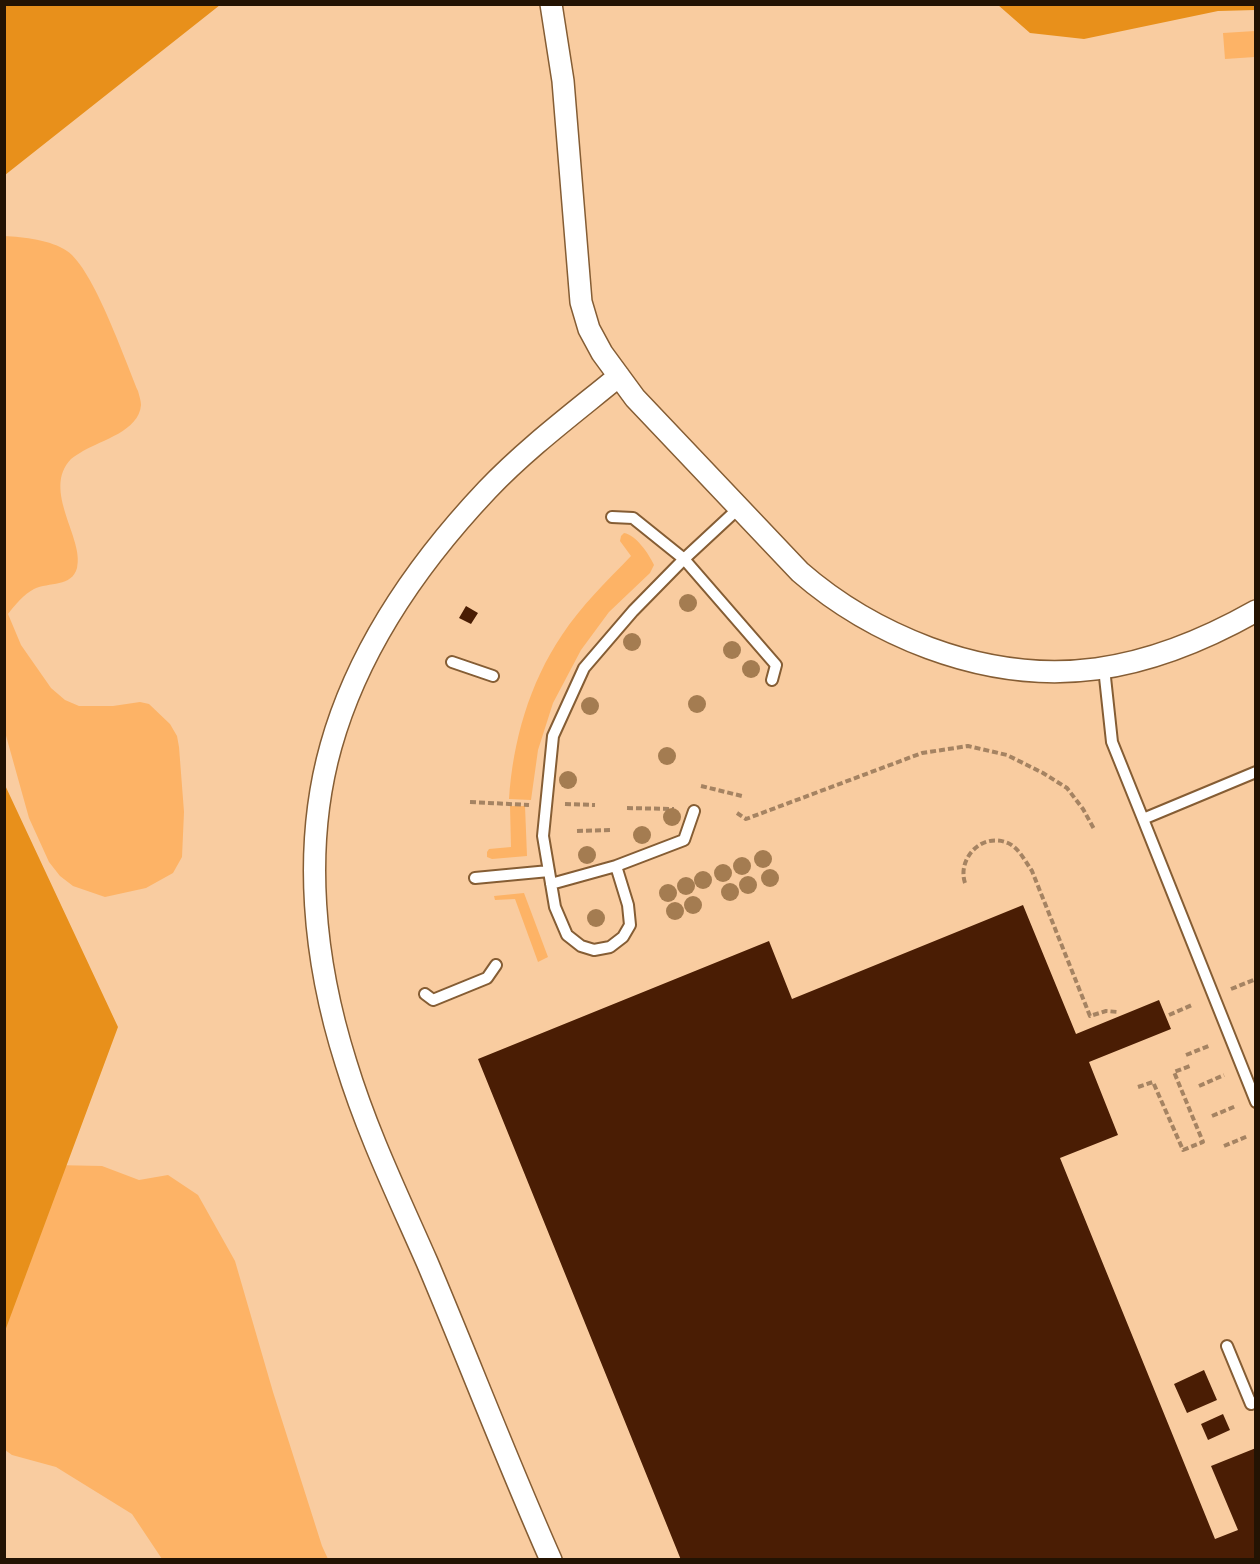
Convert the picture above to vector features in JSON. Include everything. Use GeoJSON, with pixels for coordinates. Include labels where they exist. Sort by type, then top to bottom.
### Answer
{"type":"FeatureCollection","features":[{"type":"Feature","properties":{"kind":"street"},"geometry":{"type":"LineString","coordinates":[[551,4],[564,91],[581,302],[589,329],[602,353],[635,398],[800,572],[825,594],[884,630],[954,657],[993,667],[1032,673],[1082,672],[1131,663],[1179,649],[1221,631],[1256,611]]}},
{"type":"Feature","properties":{"kind":"street"},"geometry":{"type":"LineString","coordinates":[[551,1560],[428,1264],[369,1131],[345,1063],[321,960],[316,908],[315,853],[320,799],[331,746],[347,701],[367,657],[391,615],[420,570],[489,488],[530,449],[619,376]]}},
{"type":"Feature","properties":{"kind":"lane"},"geometry":{"type":"LineString","coordinates":[[616,866],[628,905],[630,925],[623,937],[610,947],[594,950],[581,946],[567,935],[555,907],[543,836],[553,736],[584,668],[633,610],[740,507]]}},
{"type":"Feature","properties":{"kind":"lane"},"geometry":{"type":"LineString","coordinates":[[612,517],[633,518],[684,559],[777,665],[772,680]]}},
{"type":"Feature","properties":{"kind":"lane"},"geometry":{"type":"LineString","coordinates":[[452,662],[493,676]]}},
{"type":"Feature","properties":{"kind":"lane"},"geometry":{"type":"LineString","coordinates":[[1104,668],[1112,742],[1256,1102]]}},
{"type":"Feature","properties":{"kind":"lane"},"geometry":{"type":"LineString","coordinates":[[1143,819],[1256,772]]}},
{"type":"Feature","properties":{"kind":"lane"},"geometry":{"type":"LineString","coordinates":[[551,884],[616,866],[684,840],[694,811]]}},
{"type":"Feature","properties":{"kind":"lane"},"geometry":{"type":"LineString","coordinates":[[475,879],[549,871]]}},
{"type":"Feature","properties":{"kind":"lane"},"geometry":{"type":"LineString","coordinates":[[425,994],[433,1000],[487,978],[496,965]]}},
{"type":"Feature","properties":{"kind":"lane"},"geometry":{"type":"LineString","coordinates":[[1227,1346],[1251,1404],[1256,1402]]}},
{"type":"Feature","properties":{"kind":"path"},"geometry":{"type":"LineString","coordinates":[[737,813],[746,819],[922,753],[968,746],[1007,755],[1044,773],[1067,788],[1083,809],[1094,829]]}},
{"type":"Feature","properties":{"kind":"path"},"geometry":{"type":"LineString","coordinates":[[701,786],[742,796]]}},
{"type":"Feature","properties":{"kind":"path"},"geometry":{"type":"LineString","coordinates":[[470,802],[529,804]]}},
{"type":"Feature","properties":{"kind":"path"},"geometry":{"type":"LineString","coordinates":[[573,804],[595,805]]}},
{"type":"Feature","properties":{"kind":"path"},"geometry":{"type":"LineString","coordinates":[[627,808],[678,809]]}},
{"type":"Feature","properties":{"kind":"path"},"geometry":{"type":"LineString","coordinates":[[577,831],[610,830]]}},
{"type":"Feature","properties":{"kind":"path"},"geometry":{"type":"LineString","coordinates":[[965,883],[962,874],[973,848],[989,840],[1007,842],[1019,851],[1032,871],[1090,1016],[1106,1011],[1118,1012]]}},
{"type":"Feature","properties":{"kind":"path"},"geometry":{"type":"LineString","coordinates":[[1231,989],[1256,979]]}},
{"type":"Feature","properties":{"kind":"path"},"geometry":{"type":"LineString","coordinates":[[1169,1015],[1191,1005]]}},
{"type":"Feature","properties":{"kind":"path"},"geometry":{"type":"LineString","coordinates":[[1186,1056],[1211,1045]]}},
{"type":"Feature","properties":{"kind":"path"},"geometry":{"type":"LineString","coordinates":[[1138,1087],[1153,1082],[1183,1150],[1203,1142],[1174,1072],[1190,1066]]}},
{"type":"Feature","properties":{"kind":"path"},"geometry":{"type":"LineString","coordinates":[[1199,1086],[1224,1075]]}},
{"type":"Feature","properties":{"kind":"path"},"geometry":{"type":"LineString","coordinates":[[1212,1116],[1236,1106]]}},
{"type":"Feature","properties":{"kind":"path"},"geometry":{"type":"LineString","coordinates":[[1224,1146],[1248,1136]]}},
{"type":"Feature","properties":{"kind":"shaded area"},"geometry":{"type":"Polygon","coordinates":[[[5,4],[220,4],[220,5],[5,175],[5,4]]]}},
{"type":"Feature","properties":{"kind":"shaded area"},"geometry":{"type":"Polygon","coordinates":[[[1255,4],[1255,10],[1218,11],[1084,39],[1030,33],[998,5],[1255,4]]]}},
{"type":"Feature","properties":{"kind":"shaded area"},"geometry":{"type":"Polygon","coordinates":[[[1255,31],[1255,57],[1225,59],[1223,33],[1255,31]]]}},
{"type":"Feature","properties":{"kind":"shaded area"},"geometry":{"type":"Polygon","coordinates":[[[4,236],[29,238],[53,244],[67,251],[77,261],[107,316],[141,402],[139,414],[134,422],[118,434],[71,459],[63,471],[60,485],[62,499],[78,556],[74,574],[65,581],[30,591],[8,614],[21,645],[51,688],[65,700],[79,706],[113,706],[140,702],[149,704],[170,724],[177,736],[184,812],[182,857],[173,873],[146,888],[105,897],[73,886],[60,876],[49,862],[29,818],[5,732],[4,236]]]}},
{"type":"Feature","properties":{"kind":"shaded area"},"geometry":{"type":"Polygon","coordinates":[[[624,533],[637,541],[654,565],[650,573],[609,612],[581,650],[553,703],[538,750],[531,800],[509,799],[519,735],[540,673],[577,614],[631,556],[620,541],[624,533]]]}},
{"type":"Feature","properties":{"kind":"shaded area"},"geometry":{"type":"Polygon","coordinates":[[[4,783],[118,1027],[5,1331],[4,1331],[4,783]]]}},
{"type":"Feature","properties":{"kind":"shaded area"},"geometry":{"type":"Polygon","coordinates":[[[510,806],[525,806],[527,856],[492,859],[487,857],[489,849],[511,847],[510,806]]]}},
{"type":"Feature","properties":{"kind":"shaded area"},"geometry":{"type":"Polygon","coordinates":[[[524,893],[548,957],[538,962],[515,899],[495,900],[494,896],[524,893]]]}},
{"type":"Feature","properties":{"kind":"shaded area"},"geometry":{"type":"Polygon","coordinates":[[[5,1164],[102,1166],[139,1180],[168,1175],[198,1195],[235,1261],[273,1392],[328,1559],[162,1559],[132,1514],[56,1467],[12,1455],[5,1450],[5,1164]]]}},
{"type":"Feature","properties":{"kind":"building"},"geometry":{"type":"Polygon","coordinates":[[[466,606],[478,613],[471,624],[459,618],[466,606]]]}},
{"type":"Feature","properties":{"kind":"building"},"geometry":{"type":"Polygon","coordinates":[[[1023,905],[1076,1034],[1159,1000],[1171,1029],[1089,1062],[1118,1135],[1060,1158],[1215,1539],[1238,1530],[1211,1466],[1256,1448],[1256,1560],[681,1560],[478,1059],[769,941],[792,999],[1023,905]]]}},
{"type":"Feature","properties":{"kind":"building"},"geometry":{"type":"Polygon","coordinates":[[[1204,1370],[1217,1400],[1187,1413],[1174,1384],[1204,1370]]]}},
{"type":"Feature","properties":{"kind":"building"},"geometry":{"type":"Polygon","coordinates":[[[1223,1414],[1230,1430],[1208,1440],[1201,1424],[1223,1414]]]}}]}
